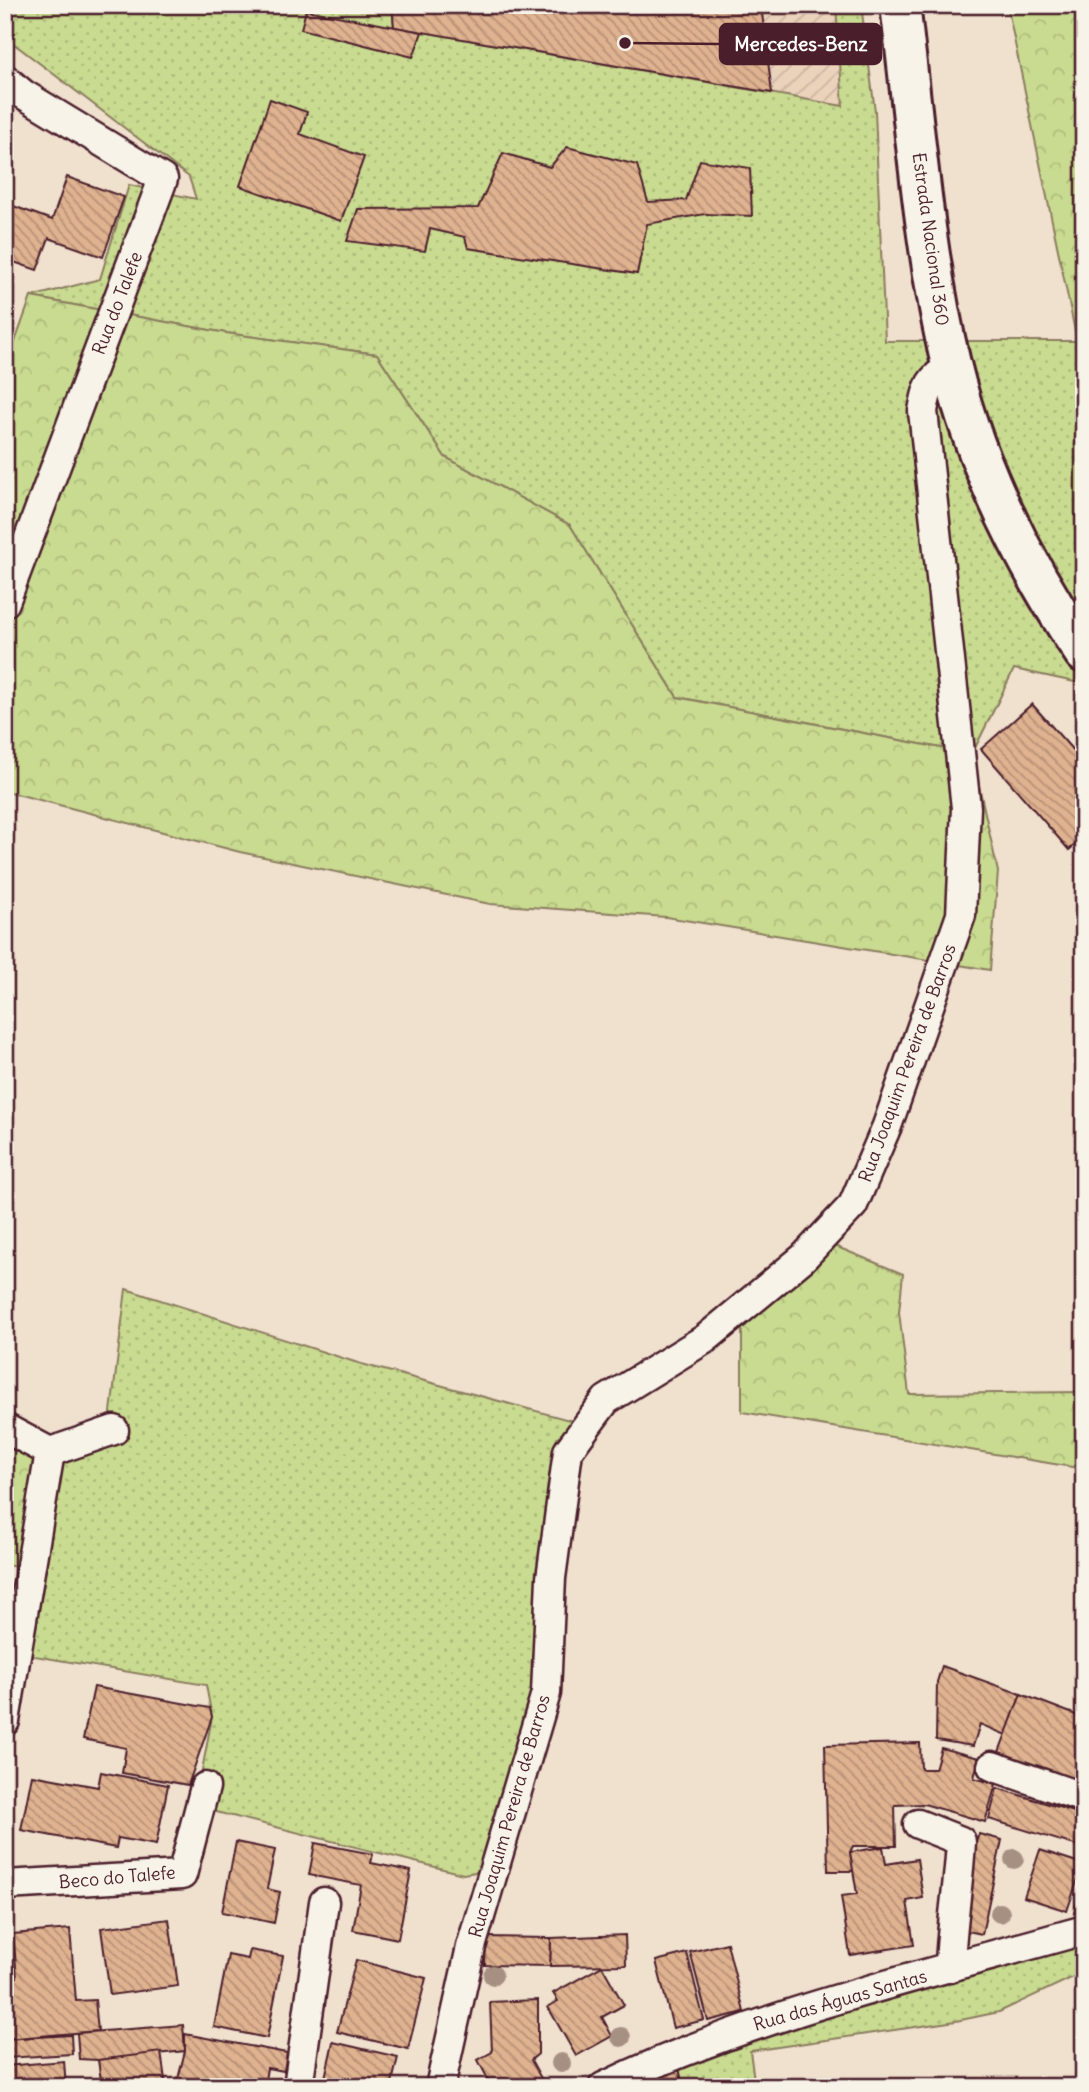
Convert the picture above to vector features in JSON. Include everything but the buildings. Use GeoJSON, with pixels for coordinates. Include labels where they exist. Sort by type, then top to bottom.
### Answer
{"type":"FeatureCollection","features":[{"type":"Feature","properties":{"kind":"main road","name":"Estrada Nacional 360"},"geometry":{"type":"LineString","coordinates":[[900,5],[935,291],[951,366],[996,496],[1049,599],[1084,653]]}},
{"type":"Feature","properties":{"kind":"street","name":"Rua do Talefe"},"geometry":{"type":"LineString","coordinates":[[5,79],[23,94],[163,178],[5,602]]}},
{"type":"Feature","properties":{"kind":"street","name":"Rua Joaquim Pereira de Barros"},"geometry":{"type":"LineString","coordinates":[[440,2087],[471,1947],[545,1693],[551,1578],[568,1451],[606,1400],[705,1339],[803,1258],[853,1205],[887,1126],[961,915],[966,808],[923,411],[929,384],[951,366]]}},
{"type":"Feature","properties":{"kind":"street"},"geometry":{"type":"LineString","coordinates":[[5,1427],[50,1452],[114,1430]]}},
{"type":"Feature","properties":{"kind":"street"},"geometry":{"type":"LineString","coordinates":[[5,1721],[50,1452]]}},
{"type":"Feature","properties":{"kind":"street"},"geometry":{"type":"LineString","coordinates":[[992,1766],[1084,1798]]}},
{"type":"Feature","properties":{"kind":"street","name":"Beco do Talefe"},"geometry":{"type":"LineString","coordinates":[[5,1885],[181,1875],[205,1787]]}},
{"type":"Feature","properties":{"kind":"street"},"geometry":{"type":"LineString","coordinates":[[918,1824],[961,1842],[951,1926],[950,1968]]}},
{"type":"Feature","properties":{"kind":"street"},"geometry":{"type":"LineString","coordinates":[[298,2087],[324,1902]]}},
{"type":"Feature","properties":{"kind":"street","name":"Rua das Águas Santas"},"geometry":{"type":"LineString","coordinates":[[603,2087],[654,2062],[762,2022],[1084,1930]]}},
{"type":"Feature","properties":{"kind":"shaded area"},"geometry":{"type":"Polygon","coordinates":[[[392,5],[861,5],[844,106],[394,27],[392,5]]]}},
{"type":"Feature","properties":{"kind":"green space"},"geometry":{"type":"Polygon","coordinates":[[[5,5],[392,5],[394,27],[843,106],[836,5],[861,5],[875,111],[885,341],[1077,341],[1084,353],[1084,684],[1014,669],[972,754],[677,697],[570,525],[445,457],[377,354],[226,333],[31,297],[100,279],[129,185],[196,199],[189,177],[5,37],[5,5]]]}},
{"type":"Feature","properties":{"kind":"green space"},"geometry":{"type":"Polygon","coordinates":[[[1007,5],[1084,5],[1084,353],[1077,341],[1007,5]]]}},
{"type":"Feature","properties":{"kind":"green space"},"geometry":{"type":"Polygon","coordinates":[[[31,297],[226,333],[377,354],[445,457],[570,525],[677,697],[972,754],[998,872],[990,970],[666,917],[490,904],[240,852],[5,791],[5,370],[31,297]]]}},
{"type":"Feature","properties":{"kind":"green space"},"geometry":{"type":"Polygon","coordinates":[[[820,1240],[903,1274],[899,1312],[909,1394],[1084,1392],[1084,1469],[742,1412],[742,1308],[820,1240]]]}},
{"type":"Feature","properties":{"kind":"green space"},"geometry":{"type":"Polygon","coordinates":[[[126,1289],[358,1363],[588,1425],[568,1451],[546,1693],[495,1869],[463,1874],[200,1808],[201,1776],[212,1717],[206,1685],[17,1653],[50,1452],[114,1430],[111,1412],[126,1289]]]}},
{"type":"Feature","properties":{"kind":"green space"},"geometry":{"type":"Polygon","coordinates":[[[5,1428],[50,1452],[31,1569],[5,1565],[5,1428]]]}},
{"type":"Feature","properties":{"kind":"green space"},"geometry":{"type":"Polygon","coordinates":[[[1084,1930],[1084,1972],[999,2012],[956,2021],[750,2051],[755,2087],[683,2087],[676,2054],[1084,1930]]]}},
{"type":"Feature","properties":{"kind":"place","name":"Mercedes-Benz"},"geometry":{"type":"Point","coordinates":[625,43]}}]}
